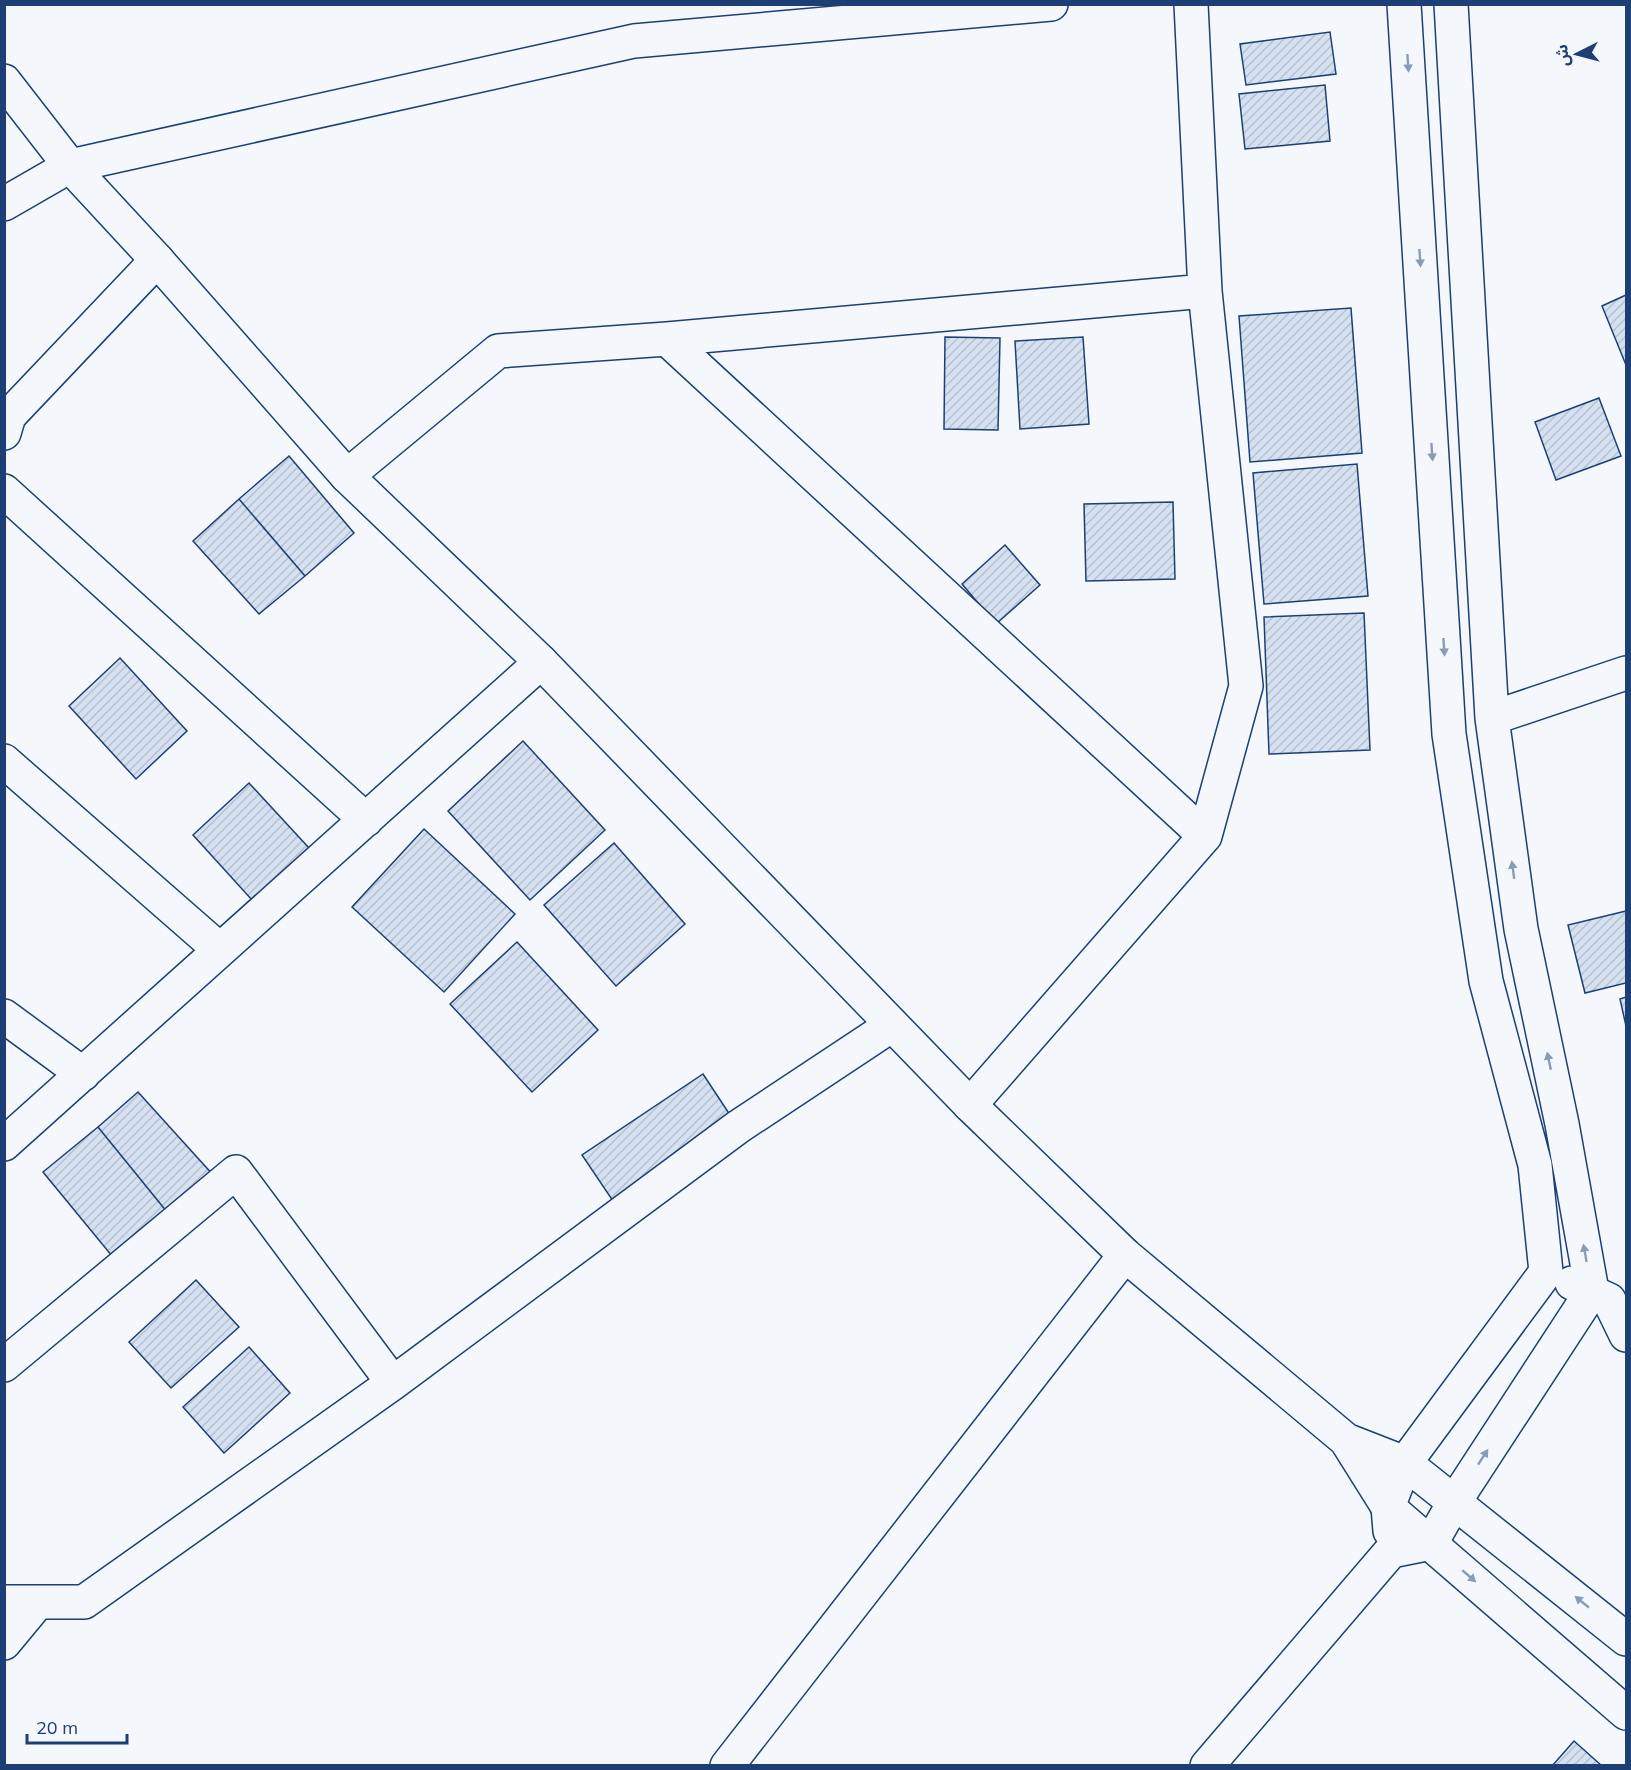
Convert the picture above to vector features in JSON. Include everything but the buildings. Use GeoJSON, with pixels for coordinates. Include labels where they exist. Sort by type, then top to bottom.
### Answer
{"type":"FeatureCollection","features":[{"type":"Feature","properties":{"kind":"street"},"geometry":{"type":"LineString","coordinates":[[4,204],[70,166],[634,41],[1051,4]]}},
{"type":"Feature","properties":{"kind":"street"},"geometry":{"type":"LineString","coordinates":[[970,1105],[1205,836],[1246,687],[1204,291],[1191,4]]}},
{"type":"Feature","properties":{"kind":"street"},"geometry":{"type":"LineString","coordinates":[[1391,1551],[1388,1507],[1405,1463],[1546,1272],[1535,1165],[1486,981],[1449,734],[1404,4]]}},
{"type":"Feature","properties":{"kind":"street"},"geometry":{"type":"LineString","coordinates":[[1451,4],[1492,718],[1521,929],[1562,1124],[1609,1294],[1626,1335]]}},
{"type":"Feature","properties":{"kind":"street"},"geometry":{"type":"LineString","coordinates":[[4,81],[70,166],[158,260],[347,476],[541,662],[970,1105],[1125,1255],[1346,1440],[1388,1507],[1626,1713]]}},
{"type":"Feature","properties":{"kind":"street"},"geometry":{"type":"LineString","coordinates":[[4,433],[9,416],[158,260]]}},
{"type":"Feature","properties":{"kind":"street"},"geometry":{"type":"LineString","coordinates":[[347,476],[498,351],[667,339],[1204,291]]}},
{"type":"Feature","properties":{"kind":"street"},"geometry":{"type":"LineString","coordinates":[[667,339],[1205,836]]}},
{"type":"Feature","properties":{"kind":"street"},"geometry":{"type":"LineString","coordinates":[[4,491],[366,820]]}},
{"type":"Feature","properties":{"kind":"street"},"geometry":{"type":"LineString","coordinates":[[4,1144],[541,662]]}},
{"type":"Feature","properties":{"kind":"street"},"geometry":{"type":"LineString","coordinates":[[1492,718],[1626,673]]}},
{"type":"Feature","properties":{"kind":"street"},"geometry":{"type":"LineString","coordinates":[[4,761],[220,950]]}},
{"type":"Feature","properties":{"kind":"street"},"geometry":{"type":"LineString","coordinates":[[4,1016],[83,1074]]}},
{"type":"Feature","properties":{"kind":"street"},"geometry":{"type":"LineString","coordinates":[[4,1602],[84,1602],[393,1383],[738,1127],[892,1025]]}},
{"type":"Feature","properties":{"kind":"street"},"geometry":{"type":"LineString","coordinates":[[4,1365],[236,1172],[393,1383]]}},
{"type":"Feature","properties":{"kind":"street"},"geometry":{"type":"LineString","coordinates":[[727,1766],[1125,1255]]}},
{"type":"Feature","properties":{"kind":"street"},"geometry":{"type":"LineString","coordinates":[[1546,1272],[1609,1294]]}},
{"type":"Feature","properties":{"kind":"street"},"geometry":{"type":"LineString","coordinates":[[1206,1766],[1391,1551],[1431,1543],[1455,1501],[1609,1294]]}},
{"type":"Feature","properties":{"kind":"street"},"geometry":{"type":"LineString","coordinates":[[1346,1440],[1405,1463],[1626,1639]]}},
{"type":"Feature","properties":{"kind":"street"},"geometry":{"type":"LineString","coordinates":[[4,1643],[38,1602]]}}]}
